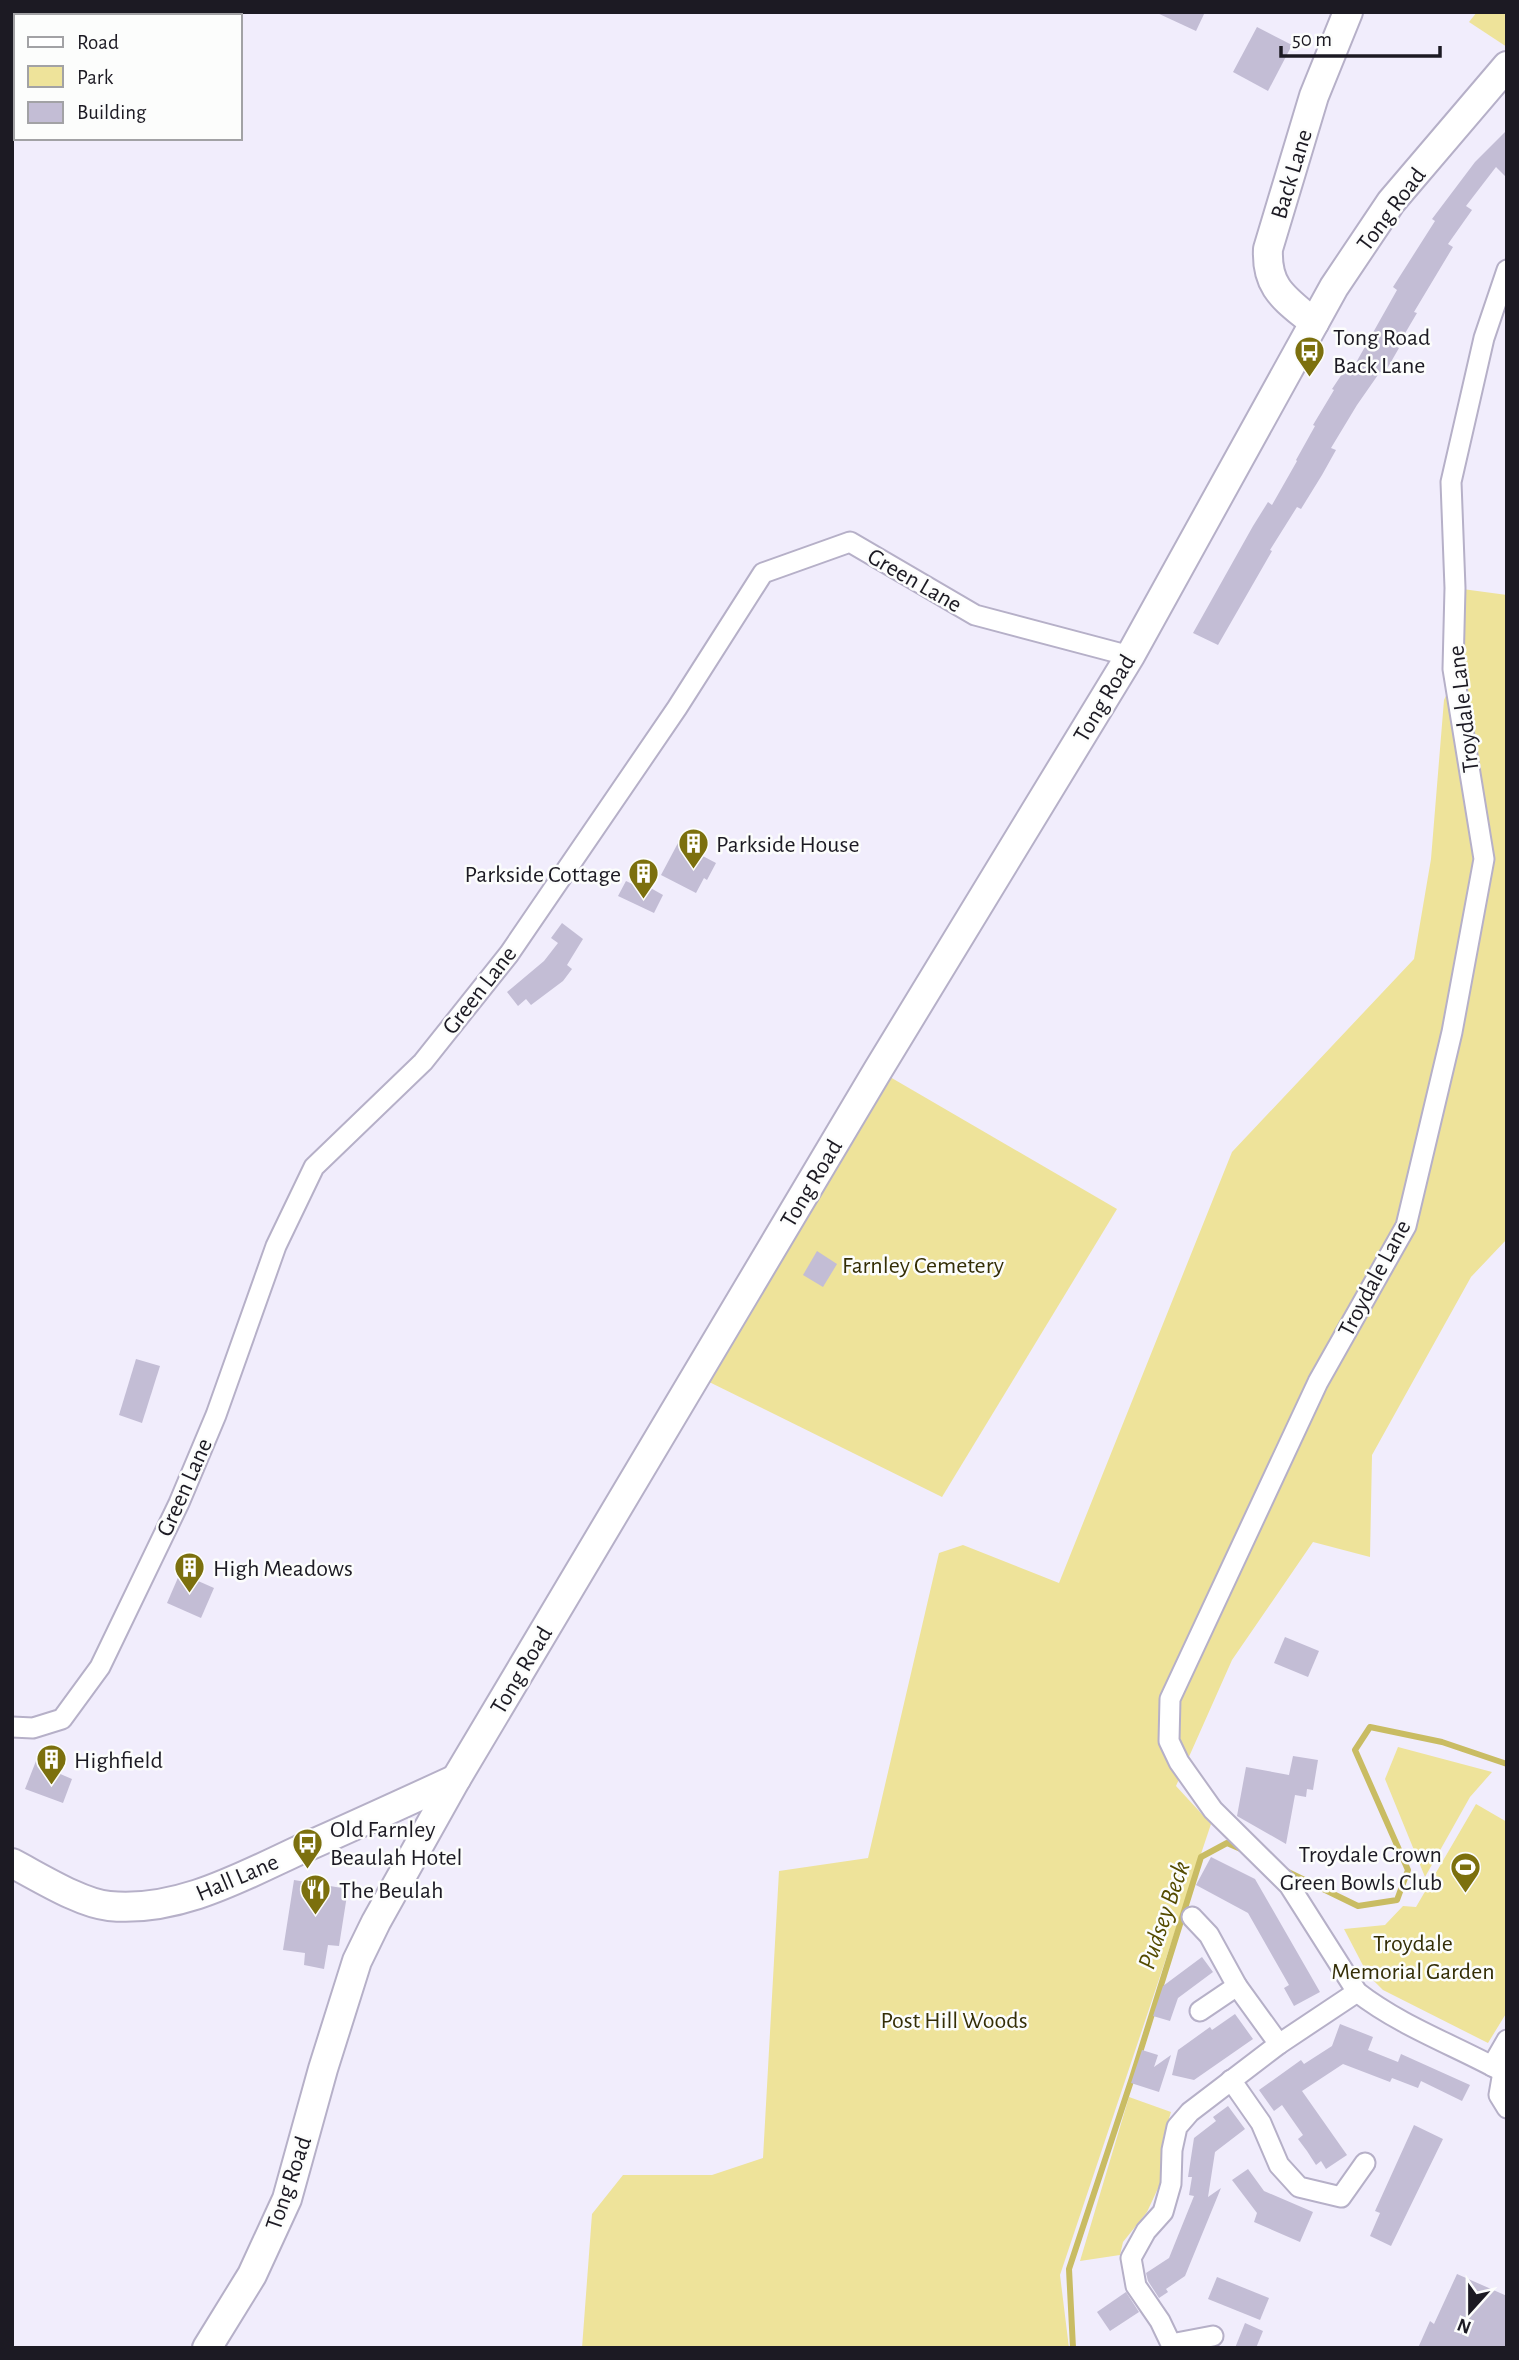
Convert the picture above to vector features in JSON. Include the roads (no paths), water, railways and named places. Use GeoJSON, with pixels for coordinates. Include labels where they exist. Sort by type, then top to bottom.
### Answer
{"type":"FeatureCollection","features":[{"type":"Feature","properties":{"kind":"street","name":"Back Lane"},"geometry":{"type":"LineString","coordinates":[[1314,323],[1277,291],[1267,268],[1268,249],[1314,96],[1348,12]]}},
{"type":"Feature","properties":{"kind":"street","name":"Tong Road"},"geometry":{"type":"LineString","coordinates":[[207,2348],[252,2276],[287,2199],[323,2069],[357,1961],[456,1779],[878,1070],[1130,656],[1334,287],[1391,202],[1507,66]]}},
{"type":"Feature","properties":{"kind":"street","name":"Troydale Lane"},"geometry":{"type":"LineString","coordinates":[[1500,2071],[1372,2005],[1357,1993],[1289,1885],[1200,1795],[1169,1741],[1170,1699],[1318,1382],[1406,1226],[1452,1032],[1484,859],[1453,669],[1455,588],[1451,482],[1484,338],[1507,270]]}},
{"type":"Feature","properties":{"kind":"street","name":"Green Lane"},"geometry":{"type":"LineString","coordinates":[[12,1727],[33,1728],[62,1719],[100,1667],[179,1503],[216,1415],[276,1246],[314,1167],[423,1062],[509,954],[669,720],[763,573],[850,542],[975,615],[1130,656]]}},
{"type":"Feature","properties":{"kind":"street","name":"Hall Lane"},"geometry":{"type":"LineString","coordinates":[[12,1863],[65,1890],[107,1906],[144,1907],[187,1898],[237,1880],[456,1779]]}},
{"type":"Feature","properties":{"kind":"street"},"geometry":{"type":"LineString","coordinates":[[1192,1917],[1209,1935],[1237,1986],[1279,2044]]}},
{"type":"Feature","properties":{"kind":"street"},"geometry":{"type":"LineString","coordinates":[[1200,2011],[1237,1986]]}},
{"type":"Feature","properties":{"kind":"street"},"geometry":{"type":"LineString","coordinates":[[1213,2336],[1170,2346],[1160,2322],[1136,2286],[1131,2258],[1146,2231],[1163,2212],[1171,2184],[1172,2150],[1177,2127],[1189,2112],[1279,2044],[1357,1993]]}},
{"type":"Feature","properties":{"kind":"street"},"geometry":{"type":"LineString","coordinates":[[1507,2040],[1500,2071],[1499,2095],[1507,2108]]}},
{"type":"Feature","properties":{"kind":"street"},"geometry":{"type":"LineString","coordinates":[[1231,2080],[1261,2123],[1279,2165],[1299,2187],[1341,2197],[1365,2163]]}},
{"type":"Feature","properties":{"kind":"waterway","name":"Pudsey Beck"},"geometry":{"type":"LineString","coordinates":[[1284,1870],[1358,1906],[1397,1900],[1408,1870],[1355,1750],[1370,1727],[1442,1742],[1507,1764]]}},
{"type":"Feature","properties":{"kind":"waterway","name":"Pudsey Beck"},"geometry":{"type":"LineString","coordinates":[[1073,2348],[1069,2269],[1201,1857],[1227,1843],[1243,1850]]}},
{"type":"Feature","properties":{"kind":"place","name":"Tong Road Back Lane"},"geometry":{"type":"Point","coordinates":[1310,378]}},
{"type":"Feature","properties":{"kind":"place","name":"Parkside House"},"geometry":{"type":"Point","coordinates":[693,871]}},
{"type":"Feature","properties":{"kind":"place","name":"Parkside Cottage"},"geometry":{"type":"Point","coordinates":[644,901]}},
{"type":"Feature","properties":{"kind":"place","name":"High Meadows"},"geometry":{"type":"Point","coordinates":[190,1595]}},
{"type":"Feature","properties":{"kind":"place","name":"Highfield"},"geometry":{"type":"Point","coordinates":[51,1787]}},
{"type":"Feature","properties":{"kind":"place","name":"Old Farnley Beaulah Hotel"},"geometry":{"type":"Point","coordinates":[307,1870]}},
{"type":"Feature","properties":{"kind":"place","name":"Troydale Crown Green Bowls Club"},"geometry":{"type":"Point","coordinates":[1465,1895]}},
{"type":"Feature","properties":{"kind":"place","name":"The Beulah"},"geometry":{"type":"Point","coordinates":[316,1917]}},
{"type":"Feature","properties":{"kind":"park label","name":"Farnley Cemetery"},"geometry":{"type":"Point","coordinates":[923,1265]}},
{"type":"Feature","properties":{"kind":"park label","name":"Troydale Memorial Garden"},"geometry":{"type":"Point","coordinates":[1413,1957]}},
{"type":"Feature","properties":{"kind":"park label","name":"Post Hill Woods"},"geometry":{"type":"Point","coordinates":[954,2020]}}]}
